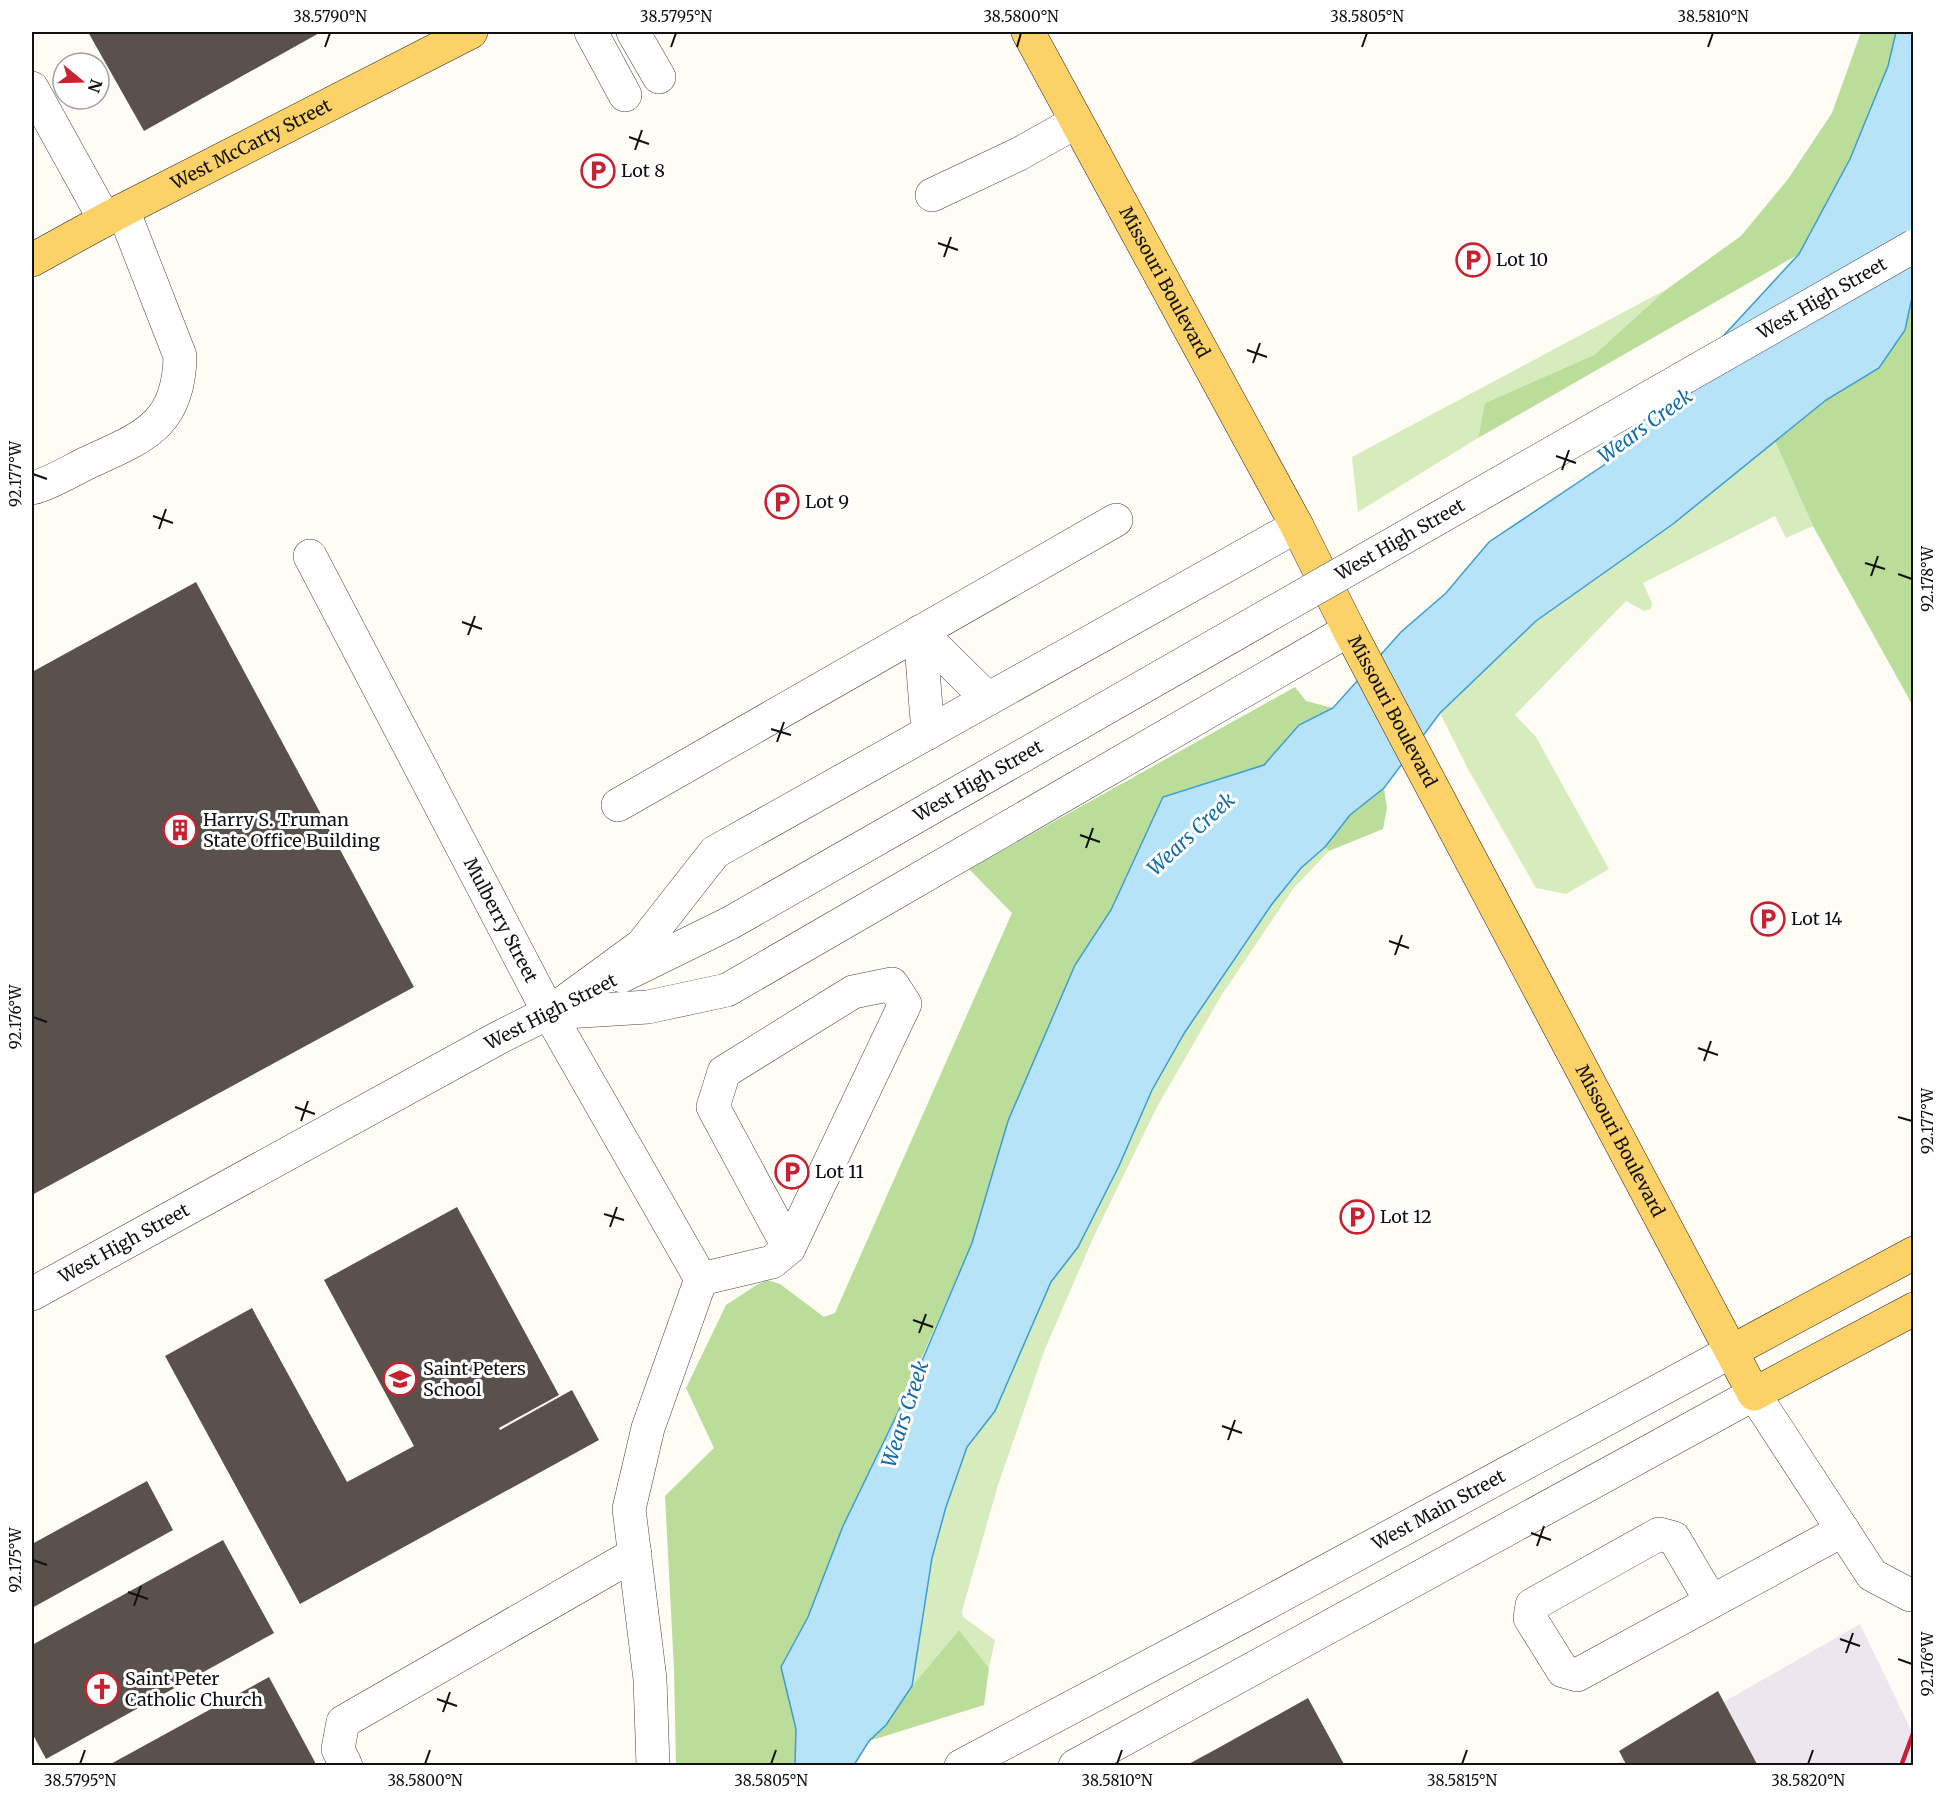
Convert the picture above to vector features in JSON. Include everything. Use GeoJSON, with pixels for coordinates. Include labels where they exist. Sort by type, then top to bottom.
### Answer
{"type":"FeatureCollection","features":[{"type":"Feature","properties":{"kind":"main road","name":"West McCarty Street"},"geometry":{"type":"LineString","coordinates":[[32,260],[114,215],[471,32]]}},
{"type":"Feature","properties":{"kind":"main road","name":"Missouri Boulevard"},"geometry":{"type":"LineString","coordinates":[[1028,32],[1297,526],[1349,630],[1754,1394]]}},
{"type":"Feature","properties":{"kind":"main road","name":"West Main Street"},"geometry":{"type":"LineString","coordinates":[[1732,1351],[1914,1253]]}},
{"type":"Feature","properties":{"kind":"main road"},"geometry":{"type":"LineString","coordinates":[[1754,1394],[1914,1308]]}},
{"type":"Feature","properties":{"kind":"street"},"geometry":{"type":"LineString","coordinates":[[591,32],[625,95]]}},
{"type":"Feature","properties":{"kind":"street"},"geometry":{"type":"LineString","coordinates":[[633,32],[659,77]]}},
{"type":"Feature","properties":{"kind":"street"},"geometry":{"type":"LineString","coordinates":[[32,88],[114,215],[180,356],[179,378],[172,401],[158,423],[142,437],[32,488]]}},
{"type":"Feature","properties":{"kind":"street"},"geometry":{"type":"LineString","coordinates":[[932,195],[1019,154],[1076,122]]}},
{"type":"Feature","properties":{"kind":"street","name":"West High Street"},"geometry":{"type":"LineString","coordinates":[[32,1294],[500,1037],[730,923],[1914,246]]}},
{"type":"Feature","properties":{"kind":"street"},"geometry":{"type":"LineString","coordinates":[[618,805],[1116,520]]}},
{"type":"Feature","properties":{"kind":"street"},"geometry":{"type":"LineString","coordinates":[[549,1012],[642,945],[715,852],[1297,526]]}},
{"type":"Feature","properties":{"kind":"street","name":"Mulberry Street"},"geometry":{"type":"LineString","coordinates":[[310,556],[549,1012],[701,1279]]}},
{"type":"Feature","properties":{"kind":"street"},"geometry":{"type":"LineString","coordinates":[[549,1012],[648,1007],[727,990],[1349,630]]}},
{"type":"Feature","properties":{"kind":"street"},"geometry":{"type":"LineString","coordinates":[[920,632],[988,699]]}},
{"type":"Feature","properties":{"kind":"street"},"geometry":{"type":"LineString","coordinates":[[920,632],[928,733]]}},
{"type":"Feature","properties":{"kind":"street"},"geometry":{"type":"LineString","coordinates":[[653,1766],[650,1679],[629,1509],[648,1428],[701,1279],[772,1262],[789,1248],[905,1004],[892,984],[853,992],[724,1072],[713,1107],[789,1248]]}},
{"type":"Feature","properties":{"kind":"street","name":"West Main Street"},"geometry":{"type":"LineString","coordinates":[[961,1766],[1242,1617],[1732,1351]]}},
{"type":"Feature","properties":{"kind":"street"},"geometry":{"type":"LineString","coordinates":[[1075,1766],[1754,1394],[1872,1575],[1910,1595],[1914,1593]]}},
{"type":"Feature","properties":{"kind":"street"},"geometry":{"type":"LineString","coordinates":[[1711,1601],[1674,1538],[1659,1534],[1532,1605],[1530,1618],[1563,1671],[1577,1675],[1843,1530]]}},
{"type":"Feature","properties":{"kind":"street"},"geometry":{"type":"LineString","coordinates":[[346,1766],[338,1749],[342,1722],[635,1554]]}},
{"type":"Feature","properties":{"kind":"shaded area"},"geometry":{"type":"Polygon","coordinates":[[[1860,1624],[1913,1734],[1913,1765],[1612,1766],[1860,1624]]]}},
{"type":"Feature","properties":{"kind":"green space"},"geometry":{"type":"Polygon","coordinates":[[[1861,32],[1896,32],[1888,66],[1850,159],[1799,254],[1478,438],[1485,403],[1594,355],[1667,289],[1741,236],[1788,179],[1832,113],[1861,32]]]}},
{"type":"Feature","properties":{"kind":"green space"},"geometry":{"type":"Polygon","coordinates":[[[1667,289],[1594,355],[1485,403],[1478,438],[1358,512],[1352,457],[1667,289]]]}},
{"type":"Feature","properties":{"kind":"green space"},"geometry":{"type":"Polygon","coordinates":[[[1913,294],[1913,706],[1813,526],[1775,441],[1826,400],[1879,368],[1913,294]]]}},
{"type":"Feature","properties":{"kind":"green space"},"geometry":{"type":"Polygon","coordinates":[[[1775,441],[1813,526],[1786,538],[1775,516],[1643,583],[1652,603],[1651,609],[1644,611],[1626,601],[1515,715],[1536,737],[1609,869],[1566,894],[1536,888],[1468,769],[1440,713],[1536,621],[1673,524],[1775,441]]]}},
{"type":"Feature","properties":{"kind":"green space"},"geometry":{"type":"Polygon","coordinates":[[[1295,687],[1306,701],[1333,708],[1299,725],[1264,765],[1163,797],[1111,910],[1075,965],[1008,1121],[972,1243],[808,1617],[781,1667],[796,1729],[795,1765],[676,1765],[674,1669],[665,1496],[714,1448],[686,1388],[726,1305],[755,1286],[767,1280],[780,1284],[824,1317],[835,1313],[1012,913],[969,869],[1295,687]]]}},
{"type":"Feature","properties":{"kind":"green space"},"geometry":{"type":"Polygon","coordinates":[[[1384,788],[1387,808],[1383,829],[1329,851],[1325,847],[1350,815],[1384,788]]]}},
{"type":"Feature","properties":{"kind":"green space"},"geometry":{"type":"Polygon","coordinates":[[[1325,847],[1329,851],[1293,889],[1221,996],[1157,1107],[1094,1236],[1045,1349],[998,1485],[962,1611],[963,1617],[995,1640],[989,1668],[959,1630],[912,1686],[932,1558],[946,1507],[967,1447],[995,1411],[1051,1282],[1078,1247],[1152,1090],[1185,1032],[1272,904],[1301,868],[1325,847]]]}},
{"type":"Feature","properties":{"kind":"green space"},"geometry":{"type":"Polygon","coordinates":[[[959,1630],[989,1668],[984,1705],[869,1741],[886,1725],[912,1686],[959,1630]]]}},
{"type":"Feature","properties":{"kind":"water","name":"Wears Creek"},"geometry":{"type":"Polygon","coordinates":[[[1896,32],[1913,32],[1913,293],[1905,330],[1879,368],[1826,400],[1673,524],[1536,621],[1440,713],[1384,788],[1350,815],[1325,847],[1301,868],[1272,904],[1185,1032],[1152,1090],[1119,1166],[1078,1247],[1051,1282],[995,1411],[967,1447],[946,1507],[932,1558],[912,1686],[886,1725],[869,1741],[854,1765],[795,1765],[796,1729],[781,1667],[808,1617],[843,1526],[916,1375],[972,1243],[1008,1121],[1075,965],[1111,910],[1163,797],[1264,765],[1299,725],[1333,708],[1401,632],[1446,593],[1489,542],[1604,465],[1799,254],[1850,159],[1888,66],[1896,32]]]}},
{"type":"Feature","properties":{"kind":"building"},"geometry":{"type":"Polygon","coordinates":[[[88,32],[321,32],[144,131],[111,73],[111,51],[99,51],[88,32]]]}},
{"type":"Feature","properties":{"kind":"building","name":"Harry S. Truman State Office Building"},"geometry":{"type":"Polygon","coordinates":[[[196,582],[414,987],[32,1195],[32,672],[196,582]]]}},
{"type":"Feature","properties":{"kind":"building"},"geometry":{"type":"Polygon","coordinates":[[[457,1207],[559,1395],[499,1428],[500,1430],[572,1390],[599,1440],[300,1604],[165,1356],[252,1308],[347,1482],[414,1446],[324,1280],[457,1207]]]}},
{"type":"Feature","properties":{"kind":"building"},"geometry":{"type":"Polygon","coordinates":[[[147,1481],[173,1530],[32,1608],[32,1544],[147,1481]]]}},
{"type":"Feature","properties":{"kind":"building","name":"Saint Peter Catholic Church"},"geometry":{"type":"Polygon","coordinates":[[[223,1540],[274,1633],[46,1759],[32,1733],[32,1645],[223,1540]]]}},
{"type":"Feature","properties":{"kind":"building"},"geometry":{"type":"Polygon","coordinates":[[[269,1677],[316,1764],[313,1766],[107,1766],[269,1677]]]}},
{"type":"Feature","properties":{"kind":"building"},"geometry":{"type":"Polygon","coordinates":[[[1718,1691],[1758,1766],[1627,1766],[1619,1751],[1718,1691]]]}},
{"type":"Feature","properties":{"kind":"building"},"geometry":{"type":"Polygon","coordinates":[[[1308,1698],[1345,1766],[1185,1766],[1220,1747],[1308,1698]]]}},
{"type":"Feature","properties":{"kind":"railway"},"geometry":{"type":"LineString","coordinates":[[1901,1766],[1914,1731]]}},
{"type":"Feature","properties":{"kind":"place","name":"Lot 8"},"geometry":{"type":"Point","coordinates":[598,171]}},
{"type":"Feature","properties":{"kind":"place","name":"Lot 10"},"geometry":{"type":"Point","coordinates":[1473,260]}},
{"type":"Feature","properties":{"kind":"place","name":"Lot 9"},"geometry":{"type":"Point","coordinates":[782,502]}},
{"type":"Feature","properties":{"kind":"place","name":"Harry S. Truman State Office Building"},"geometry":{"type":"Point","coordinates":[180,830]}},
{"type":"Feature","properties":{"kind":"place","name":"Lot 14"},"geometry":{"type":"Point","coordinates":[1768,919]}},
{"type":"Feature","properties":{"kind":"place","name":"Lot 11"},"geometry":{"type":"Point","coordinates":[792,1172]}},
{"type":"Feature","properties":{"kind":"place","name":"Lot 12"},"geometry":{"type":"Point","coordinates":[1357,1217]}},
{"type":"Feature","properties":{"kind":"place","name":"Saint Peters School"},"geometry":{"type":"Point","coordinates":[400,1379]}},
{"type":"Feature","properties":{"kind":"place","name":"Saint Peter Catholic Church"},"geometry":{"type":"Point","coordinates":[102,1689]}}]}
